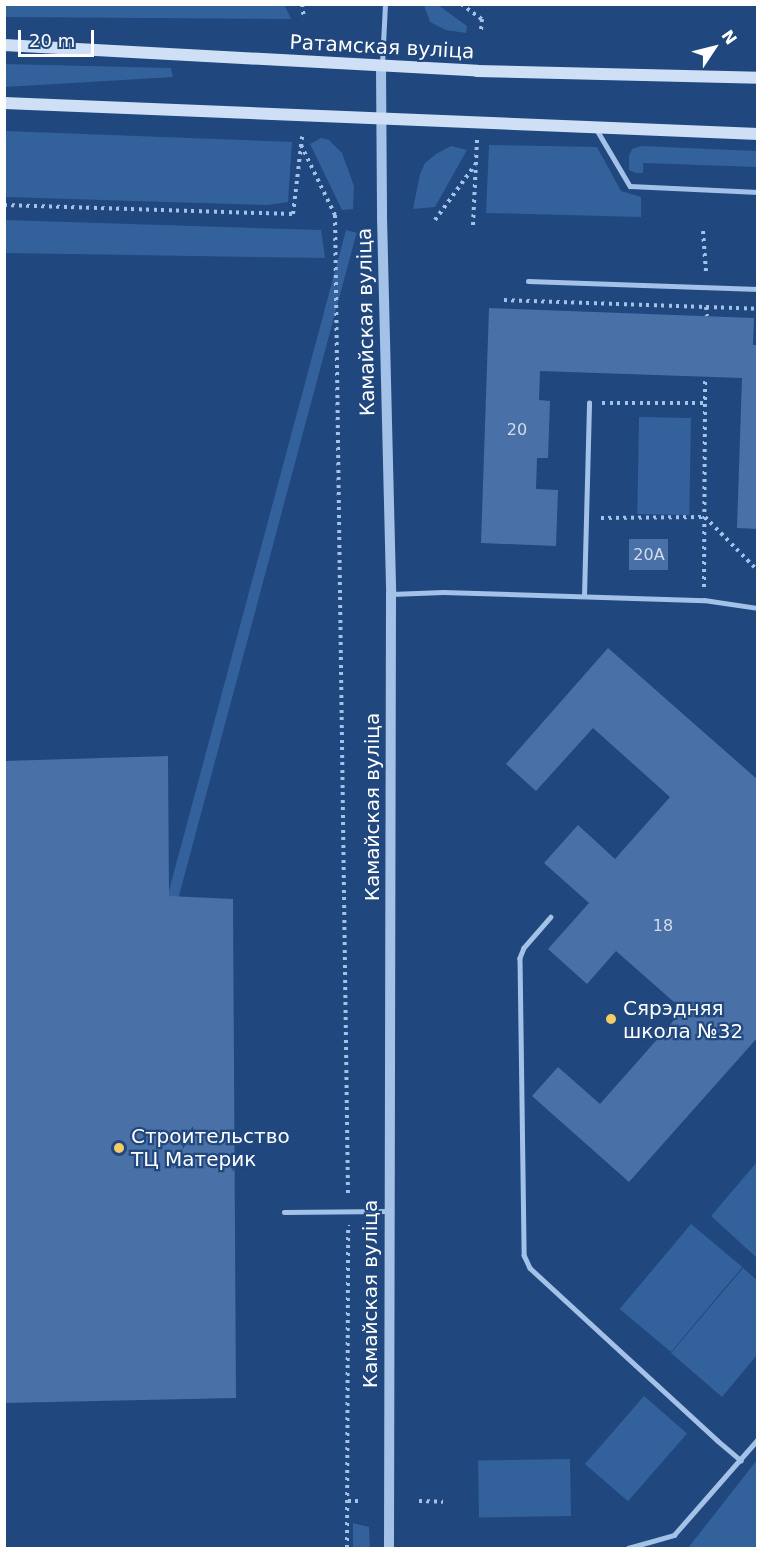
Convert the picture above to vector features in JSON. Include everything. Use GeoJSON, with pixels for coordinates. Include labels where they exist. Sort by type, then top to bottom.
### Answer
{"type":"FeatureCollection","features":[{"type":"Feature","properties":{"kind":"main road","name":"Ратамская вуліца"},"geometry":{"type":"LineString","coordinates":[[4,45],[381,67],[758,78]]}},
{"type":"Feature","properties":{"kind":"main road"},"geometry":{"type":"LineString","coordinates":[[4,103],[758,134]]}},
{"type":"Feature","properties":{"kind":"street","name":"Камайская вуліца"},"geometry":{"type":"LineString","coordinates":[[381,67],[391,594],[389,1548]]}},
{"type":"Feature","properties":{"kind":"lane"},"geometry":{"type":"LineString","coordinates":[[381,67],[385,4]]}},
{"type":"Feature","properties":{"kind":"lane"},"geometry":{"type":"LineString","coordinates":[[596,127],[630,186],[758,192]]}},
{"type":"Feature","properties":{"kind":"lane"},"geometry":{"type":"LineString","coordinates":[[528,281],[758,289]]}},
{"type":"Feature","properties":{"kind":"lane"},"geometry":{"type":"LineString","coordinates":[[584,596],[589,403]]}},
{"type":"Feature","properties":{"kind":"lane"},"geometry":{"type":"LineString","coordinates":[[391,594],[443,592],[704,600],[758,608]]}},
{"type":"Feature","properties":{"kind":"lane"},"geometry":{"type":"LineString","coordinates":[[551,917],[524,948],[520,958],[524,1255],[530,1268],[718,1442],[741,1460]]}},
{"type":"Feature","properties":{"kind":"lane"},"geometry":{"type":"LineString","coordinates":[[284,1212],[388,1211]]}},
{"type":"Feature","properties":{"kind":"lane"},"geometry":{"type":"LineString","coordinates":[[628,1548],[674,1535],[758,1439]]}},
{"type":"Feature","properties":{"kind":"path"},"geometry":{"type":"LineString","coordinates":[[304,19],[303,6],[308,4]]}},
{"type":"Feature","properties":{"kind":"path"},"geometry":{"type":"LineString","coordinates":[[461,4],[482,19],[481,30]]}},
{"type":"Feature","properties":{"kind":"path"},"geometry":{"type":"LineString","coordinates":[[4,205],[293,214],[302,137]]}},
{"type":"Feature","properties":{"kind":"path"},"geometry":{"type":"LineString","coordinates":[[473,225],[477,139]]}},
{"type":"Feature","properties":{"kind":"path"},"geometry":{"type":"LineString","coordinates":[[301,145],[335,215],[348,1212],[347,1548]]}},
{"type":"Feature","properties":{"kind":"path"},"geometry":{"type":"LineString","coordinates":[[435,220],[475,165]]}},
{"type":"Feature","properties":{"kind":"path"},"geometry":{"type":"LineString","coordinates":[[504,300],[758,309]]}},
{"type":"Feature","properties":{"kind":"path"},"geometry":{"type":"LineString","coordinates":[[704,600],[705,377]]}},
{"type":"Feature","properties":{"kind":"path"},"geometry":{"type":"LineString","coordinates":[[589,403],[705,403]]}},
{"type":"Feature","properties":{"kind":"path"},"geometry":{"type":"LineString","coordinates":[[586,519],[705,517],[758,571]]}},
{"type":"Feature","properties":{"kind":"path"},"geometry":{"type":"LineString","coordinates":[[348,1501],[362,1501]]}},
{"type":"Feature","properties":{"kind":"path"},"geometry":{"type":"LineString","coordinates":[[419,1501],[443,1502]]}},
{"type":"Feature","properties":{"kind":"shaded area"},"geometry":{"type":"Polygon","coordinates":[[[5,4],[284,4],[291,19],[5,17],[5,4]]]}},
{"type":"Feature","properties":{"kind":"shaded area"},"geometry":{"type":"Polygon","coordinates":[[[424,5],[438,5],[467,26],[466,33],[446,30],[430,22],[424,5]]]}},
{"type":"Feature","properties":{"kind":"shaded area"},"geometry":{"type":"Polygon","coordinates":[[[5,64],[171,68],[173,77],[5,87],[5,64]]]}},
{"type":"Feature","properties":{"kind":"shaded area"},"geometry":{"type":"Polygon","coordinates":[[[5,131],[292,142],[288,202],[268,205],[5,197],[5,131]]]}},
{"type":"Feature","properties":{"kind":"shaded area"},"geometry":{"type":"Polygon","coordinates":[[[321,138],[329,140],[342,153],[354,186],[353,209],[342,210],[310,144],[321,138]]]}},
{"type":"Feature","properties":{"kind":"shaded area"},"geometry":{"type":"Polygon","coordinates":[[[489,145],[597,147],[621,191],[641,197],[641,217],[486,213],[489,145]]]}},
{"type":"Feature","properties":{"kind":"shaded area"},"geometry":{"type":"Polygon","coordinates":[[[451,146],[467,150],[435,207],[413,209],[420,174],[425,163],[451,146]]]}},
{"type":"Feature","properties":{"kind":"shaded area"},"geometry":{"type":"Polygon","coordinates":[[[641,146],[757,151],[757,167],[643,163],[643,173],[636,173],[629,170],[629,156],[632,149],[641,146]]]}},
{"type":"Feature","properties":{"kind":"shaded area"},"geometry":{"type":"Polygon","coordinates":[[[5,220],[321,230],[325,258],[5,253],[5,220]]]}},
{"type":"Feature","properties":{"kind":"shaded area"},"geometry":{"type":"Polygon","coordinates":[[[346,230],[357,233],[106,1170],[95,1167],[346,230]]]}},
{"type":"Feature","properties":{"kind":"shaded area"},"geometry":{"type":"Polygon","coordinates":[[[639,417],[691,418],[689,515],[637,514],[639,417]]]}},
{"type":"Feature","properties":{"kind":"shaded area"},"geometry":{"type":"Polygon","coordinates":[[[757,1162],[757,1258],[711,1216],[757,1162]]]}},
{"type":"Feature","properties":{"kind":"shaded area"},"geometry":{"type":"Polygon","coordinates":[[[691,1224],[742,1267],[671,1352],[620,1309],[691,1224]]]}},
{"type":"Feature","properties":{"kind":"shaded area"},"geometry":{"type":"Polygon","coordinates":[[[743,1268],[757,1280],[757,1355],[722,1397],[671,1353],[743,1268]]]}},
{"type":"Feature","properties":{"kind":"shaded area"},"geometry":{"type":"Polygon","coordinates":[[[644,1396],[687,1433],[628,1501],[585,1464],[644,1396]]]}},
{"type":"Feature","properties":{"kind":"shaded area"},"geometry":{"type":"Polygon","coordinates":[[[570,1459],[571,1516],[479,1518],[478,1461],[570,1459]]]}},
{"type":"Feature","properties":{"kind":"shaded area"},"geometry":{"type":"Polygon","coordinates":[[[757,1460],[757,1548],[688,1548],[757,1460]]]}},
{"type":"Feature","properties":{"kind":"shaded area"},"geometry":{"type":"Polygon","coordinates":[[[353,1523],[369,1527],[370,1548],[353,1548],[353,1523]]]}},
{"type":"Feature","properties":{"kind":"building"},"geometry":{"type":"Polygon","coordinates":[[[489,308],[754,318],[753,345],[758,345],[758,529],[737,528],[742,378],[540,371],[539,400],[550,401],[548,458],[537,458],[536,489],[558,490],[556,546],[481,543],[489,308]]]}},
{"type":"Feature","properties":{"kind":"building"},"geometry":{"type":"Polygon","coordinates":[[[629,539],[668,539],[668,570],[629,570],[629,539]]]}},
{"type":"Feature","properties":{"kind":"building"},"geometry":{"type":"Polygon","coordinates":[[[608,648],[758,780],[758,1037],[629,1182],[532,1096],[558,1067],[600,1104],[683,1010],[616,951],[587,984],[548,949],[589,903],[544,863],[578,825],[615,859],[670,797],[593,728],[536,791],[506,764],[608,648]]]}},
{"type":"Feature","properties":{"kind":"building","name":"Строительство ТЦ Материк"},"geometry":{"type":"Polygon","coordinates":[[[168,756],[169,896],[233,899],[236,1398],[4,1403],[4,761],[168,756]]]}},
{"type":"Feature","properties":{"kind":"place","name":"Сярэдняя школа №32"},"geometry":{"type":"Point","coordinates":[611,1019]}},
{"type":"Feature","properties":{"kind":"place","name":"Строительство ТЦ Материк"},"geometry":{"type":"Point","coordinates":[119,1148]}}]}
